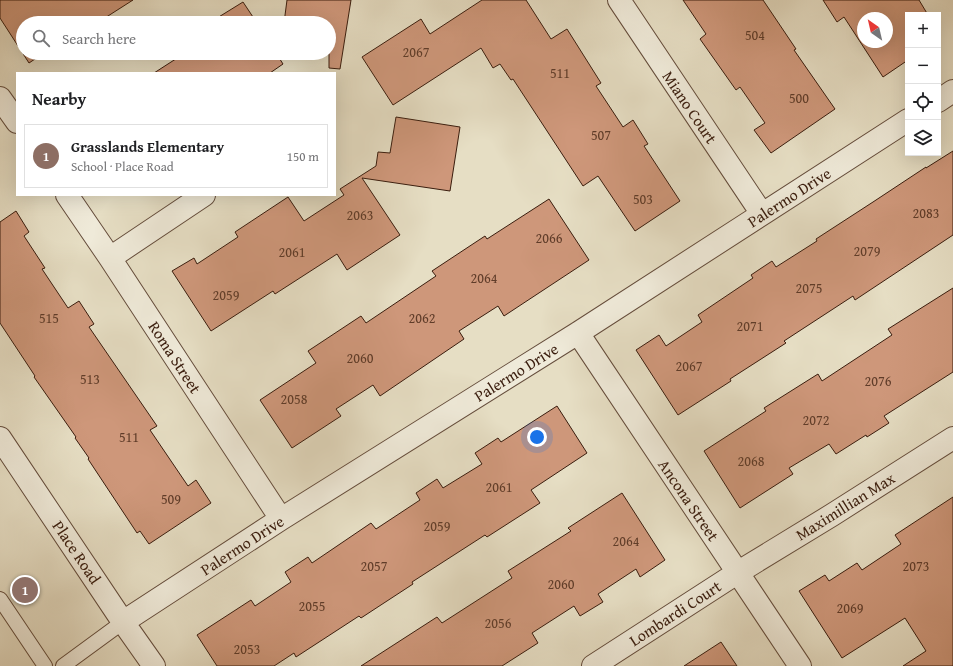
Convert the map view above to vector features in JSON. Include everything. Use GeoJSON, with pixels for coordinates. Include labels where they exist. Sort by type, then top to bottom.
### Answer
{"type":"FeatureCollection","features":[{"type":"Feature","properties":{"kind":"street","name":"Miano Court"},"geometry":{"type":"LineString","coordinates":[[619,0],[762,214]]}},
{"type":"Feature","properties":{"kind":"street"},"geometry":{"type":"LineString","coordinates":[[941,99],[953,91]]}},
{"type":"Feature","properties":{"kind":"street"},"geometry":{"type":"LineString","coordinates":[[0,98],[16,121]]}},
{"type":"Feature","properties":{"kind":"street","name":"Palermo Drive"},"geometry":{"type":"LineString","coordinates":[[123,622],[281,519],[578,333],[905,122]]}},
{"type":"Feature","properties":{"kind":"street","name":"Roma Street"},"geometry":{"type":"LineString","coordinates":[[68,196],[281,519]]}},
{"type":"Feature","properties":{"kind":"street"},"geometry":{"type":"LineString","coordinates":[[110,258],[203,196]]}},
{"type":"Feature","properties":{"kind":"street","name":"Ancona Street"},"geometry":{"type":"LineString","coordinates":[[578,333],[800,666]]}},
{"type":"Feature","properties":{"kind":"street","name":"Place Road"},"geometry":{"type":"LineString","coordinates":[[0,438],[154,666]]}},
{"type":"Feature","properties":{"kind":"street","name":"Maximillian Max"},"geometry":{"type":"LineString","coordinates":[[737,573],[953,438]]}},
{"type":"Feature","properties":{"kind":"street","name":"Lombardi Court"},"geometry":{"type":"LineString","coordinates":[[593,666],[737,573]]}},
{"type":"Feature","properties":{"kind":"lane"},"geometry":{"type":"LineString","coordinates":[[0,599],[45,666]]}},
{"type":"Feature","properties":{"kind":"lane"},"geometry":{"type":"LineString","coordinates":[[63,666],[123,622]]}},
{"type":"Feature","properties":{"kind":"building"},"geometry":{"type":"Polygon","coordinates":[[[0,0],[133,0],[108,16],[16,16],[16,43],[0,18],[0,0]]]}},
{"type":"Feature","properties":{"kind":"building"},"geometry":{"type":"Polygon","coordinates":[[[287,0],[351,0],[340,69],[329,68],[329,60],[336,60],[336,16],[285,16],[287,0]]]}},
{"type":"Feature","properties":{"kind":"building"},"geometry":{"type":"Polygon","coordinates":[[[482,0],[526,0],[551,39],[567,29],[601,83],[596,86],[623,127],[633,120],[648,144],[644,146],[680,201],[635,231],[598,176],[583,186],[513,79],[511,80],[500,64],[493,68],[481,48],[393,105],[362,57],[421,19],[430,34],[482,0]]]}},
{"type":"Feature","properties":{"kind":"building"},"geometry":{"type":"Polygon","coordinates":[[[683,0],[763,0],[796,49],[794,50],[835,109],[771,153],[754,130],[765,123],[740,87],[736,90],[700,39],[706,34],[683,0]]]}},
{"type":"Feature","properties":{"kind":"building"},"geometry":{"type":"Polygon","coordinates":[[[823,0],[919,0],[926,12],[905,12],[905,62],[883,77],[864,48],[893,48],[893,12],[857,12],[857,37],[844,17],[837,22],[823,0]]]}},
{"type":"Feature","properties":{"kind":"building"},"geometry":{"type":"Polygon","coordinates":[[[243,2],[252,16],[220,16],[243,2]]]}},
{"type":"Feature","properties":{"kind":"building"},"geometry":{"type":"Polygon","coordinates":[[[174,60],[280,60],[283,64],[271,72],[156,72],[174,60]]]}},
{"type":"Feature","properties":{"kind":"building"},"geometry":{"type":"Polygon","coordinates":[[[396,117],[460,127],[450,191],[362,178],[400,235],[347,270],[337,254],[275,294],[273,291],[211,331],[172,271],[194,258],[197,264],[238,237],[235,232],[288,197],[304,221],[344,195],[340,189],[376,166],[378,152],[390,153],[396,117]]]}},
{"type":"Feature","properties":{"kind":"building"},"geometry":{"type":"Polygon","coordinates":[[[953,151],[953,235],[855,300],[853,296],[784,341],[786,343],[678,415],[636,350],[659,335],[666,346],[702,322],[698,315],[753,278],[751,275],[772,261],[776,267],[817,241],[816,239],[953,151]]]}},
{"type":"Feature","properties":{"kind":"building"},"geometry":{"type":"Polygon","coordinates":[[[549,199],[589,260],[504,316],[498,306],[459,331],[464,339],[380,396],[373,385],[336,409],[341,416],[292,448],[260,400],[316,363],[308,351],[361,316],[366,323],[436,276],[432,271],[485,236],[487,239],[549,199]]]}},
{"type":"Feature","properties":{"kind":"building"},"geometry":{"type":"Polygon","coordinates":[[[16,211],[29,232],[24,236],[45,268],[42,269],[68,308],[79,301],[94,324],[89,327],[157,426],[150,430],[188,486],[196,480],[211,503],[149,544],[140,531],[137,533],[88,459],[89,458],[75,438],[76,437],[34,377],[35,376],[0,323],[0,222],[16,211]]]}},
{"type":"Feature","properties":{"kind":"building"},"geometry":{"type":"Polygon","coordinates":[[[953,288],[953,372],[884,416],[889,423],[867,437],[866,435],[836,454],[829,444],[789,468],[793,474],[740,508],[704,451],[766,411],[764,408],[818,374],[822,381],[892,335],[888,329],[953,288]]]}},
{"type":"Feature","properties":{"kind":"building"},"geometry":{"type":"Polygon","coordinates":[[[557,406],[587,453],[531,490],[540,503],[487,537],[485,535],[412,582],[413,584],[361,618],[359,616],[296,657],[294,653],[274,666],[217,666],[197,635],[251,600],[255,606],[291,582],[285,572],[308,557],[312,563],[371,523],[376,529],[420,500],[416,493],[437,479],[443,488],[482,464],[475,453],[498,438],[501,442],[557,406]]]}},
{"type":"Feature","properties":{"kind":"building"},"geometry":{"type":"Polygon","coordinates":[[[622,493],[665,560],[640,577],[636,569],[598,594],[603,602],[580,616],[574,606],[532,633],[538,643],[502,666],[361,666],[437,617],[442,623],[512,578],[508,571],[571,531],[568,528],[622,493]]]}},
{"type":"Feature","properties":{"kind":"building"},"geometry":{"type":"Polygon","coordinates":[[[953,497],[953,666],[903,666],[926,651],[905,618],[842,658],[799,591],[825,575],[829,581],[857,563],[862,570],[901,544],[895,535],[953,497]]]}},
{"type":"Feature","properties":{"kind":"building"},"geometry":{"type":"Polygon","coordinates":[[[721,642],[737,666],[684,666],[721,642]]]}},
{"type":"Feature","properties":{"kind":"place","name":"Grasslands Elementary"},"geometry":{"type":"Point","coordinates":[25,590]}}]}
